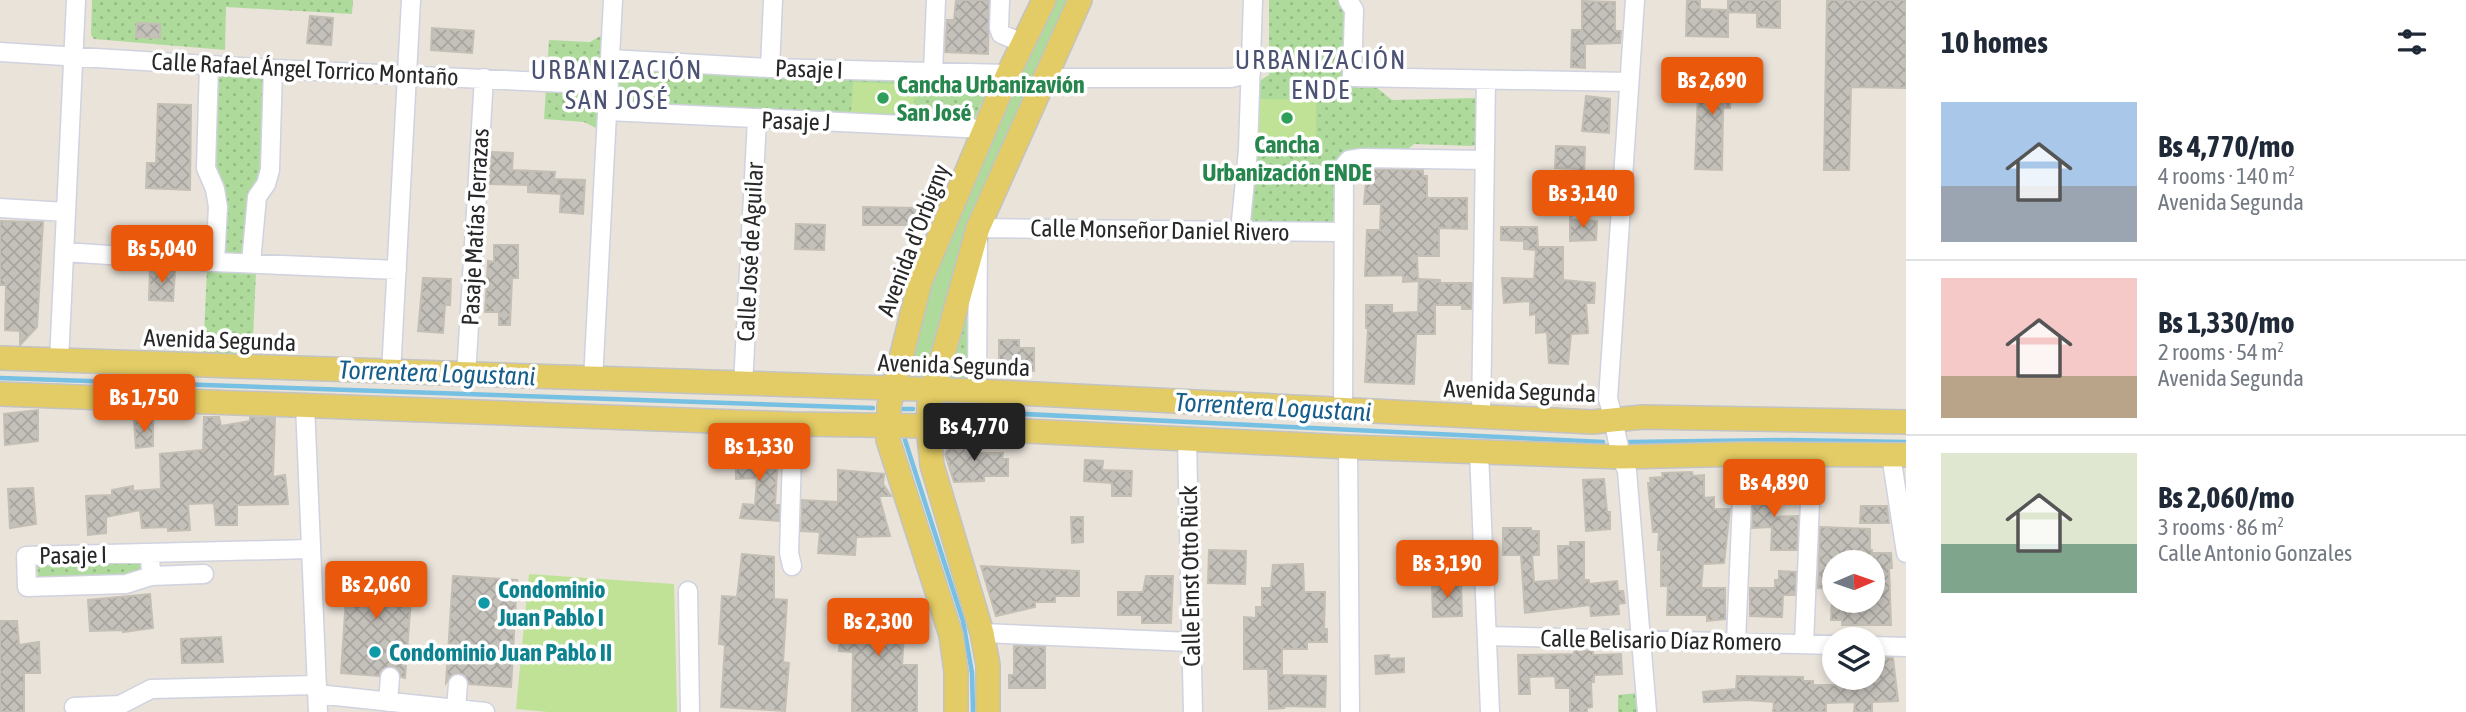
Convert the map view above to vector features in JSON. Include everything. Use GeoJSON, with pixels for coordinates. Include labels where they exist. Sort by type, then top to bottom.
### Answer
{"type":"FeatureCollection","features":[{"type":"Feature","properties":{"kind":"main road","name":"Avenida d'Orbigny"},"geometry":{"type":"LineString","coordinates":[[956,712],[956,672],[951,635],[888,440],[891,390],[920,282],[1008,74],[1044,0]]}},
{"type":"Feature","properties":{"kind":"main road"},"geometry":{"type":"LineString","coordinates":[[988,712],[988,665],[982,633],[932,465],[928,426],[931,391],[978,228],[1080,0]]}},
{"type":"Feature","properties":{"kind":"main road","name":"Avenida Segunda"},"geometry":{"type":"LineString","coordinates":[[0,358],[466,376],[977,391],[1592,422],[1615,418],[1906,422]]}},
{"type":"Feature","properties":{"kind":"main road"},"geometry":{"type":"LineString","coordinates":[[0,394],[793,424],[928,426],[1187,440],[1620,457],[1744,454],[1899,455]]}},
{"type":"Feature","properties":{"kind":"street"},"geometry":{"type":"LineString","coordinates":[[59,360],[76,0]]}},
{"type":"Feature","properties":{"kind":"street"},"geometry":{"type":"LineString","coordinates":[[391,373],[411,0]]}},
{"type":"Feature","properties":{"kind":"street"},"geometry":{"type":"LineString","coordinates":[[593,380],[613,0]]}},
{"type":"Feature","properties":{"kind":"street"},"geometry":{"type":"LineString","coordinates":[[770,68],[773,0]]}},
{"type":"Feature","properties":{"kind":"street"},"geometry":{"type":"LineString","coordinates":[[933,72],[936,0]]}},
{"type":"Feature","properties":{"kind":"street"},"geometry":{"type":"LineString","coordinates":[[1000,0],[999,28],[1002,34],[1023,43]]}},
{"type":"Feature","properties":{"kind":"street"},"geometry":{"type":"LineString","coordinates":[[1240,231],[1248,150],[1253,0]]}},
{"type":"Feature","properties":{"kind":"street"},"geometry":{"type":"LineString","coordinates":[[1348,0],[1354,10],[1352,78],[1629,82]]}},
{"type":"Feature","properties":{"kind":"street"},"geometry":{"type":"LineString","coordinates":[[1635,0],[1608,399],[1615,418],[1620,457],[1627,471],[1647,712]]}},
{"type":"Feature","properties":{"kind":"street","name":"Calle Rafael Ángel Torrico Montaño"},"geometry":{"type":"LineString","coordinates":[[0,52],[274,69],[610,85]]}},
{"type":"Feature","properties":{"kind":"street","name":"Pasaje I"},"geometry":{"type":"LineString","coordinates":[[611,59],[770,68],[1008,74]]}},
{"type":"Feature","properties":{"kind":"street"},"geometry":{"type":"LineString","coordinates":[[209,65],[206,168],[215,189],[218,207],[215,262]]}},
{"type":"Feature","properties":{"kind":"street"},"geometry":{"type":"LineString","coordinates":[[251,264],[257,197],[266,184],[270,170],[274,69]]}},
{"type":"Feature","properties":{"kind":"street"},"geometry":{"type":"LineString","coordinates":[[1045,78],[1231,78],[1251,73]]}},
{"type":"Feature","properties":{"kind":"street","name":"Pasaje Matías Terrazas"},"geometry":{"type":"LineString","coordinates":[[466,376],[484,78]]}},
{"type":"Feature","properties":{"kind":"street"},"geometry":{"type":"LineString","coordinates":[[1481,417],[1486,80]]}},
{"type":"Feature","properties":{"kind":"street","name":"Pasaje J"},"geometry":{"type":"LineString","coordinates":[[608,111],[985,129]]}},
{"type":"Feature","properties":{"kind":"street","name":"Calle José de Aguilar"},"geometry":{"type":"LineString","coordinates":[[743,385],[757,120]]}},
{"type":"Feature","properties":{"kind":"street"},"geometry":{"type":"LineString","coordinates":[[1343,409],[1344,166],[1349,160],[1485,160]]}},
{"type":"Feature","properties":{"kind":"street"},"geometry":{"type":"LineString","coordinates":[[0,208],[66,212]]}},
{"type":"Feature","properties":{"kind":"street"},"geometry":{"type":"LineString","coordinates":[[977,391],[978,228]]}},
{"type":"Feature","properties":{"kind":"street","name":"Calle Monseñor Daniel Rivero"},"geometry":{"type":"LineString","coordinates":[[978,228],[1343,232]]}},
{"type":"Feature","properties":{"kind":"street"},"geometry":{"type":"LineString","coordinates":[[64,252],[397,270]]}},
{"type":"Feature","properties":{"kind":"street"},"geometry":{"type":"LineString","coordinates":[[305,405],[317,697]]}},
{"type":"Feature","properties":{"kind":"street"},"geometry":{"type":"LineString","coordinates":[[792,566],[789,553],[793,424]]}},
{"type":"Feature","properties":{"kind":"street","name":"Calle Ernst Otto Rück"},"geometry":{"type":"LineString","coordinates":[[1187,440],[1193,712]]}},
{"type":"Feature","properties":{"kind":"street"},"geometry":{"type":"LineString","coordinates":[[1348,447],[1350,712]]}},
{"type":"Feature","properties":{"kind":"street"},"geometry":{"type":"LineString","coordinates":[[1479,452],[1490,712]]}},
{"type":"Feature","properties":{"kind":"street"},"geometry":{"type":"LineString","coordinates":[[1736,641],[1744,454]]}},
{"type":"Feature","properties":{"kind":"street"},"geometry":{"type":"LineString","coordinates":[[1804,644],[1812,455]]}},
{"type":"Feature","properties":{"kind":"street"},"geometry":{"type":"LineString","coordinates":[[1899,455],[1906,553]]}},
{"type":"Feature","properties":{"kind":"street","name":"Pasaje I"},"geometry":{"type":"LineString","coordinates":[[204,574],[150,576],[127,584],[27,587],[26,556],[312,549]]}},
{"type":"Feature","properties":{"kind":"street"},"geometry":{"type":"LineString","coordinates":[[150,553],[150,576]]}},
{"type":"Feature","properties":{"kind":"street"},"geometry":{"type":"LineString","coordinates":[[688,591],[690,712]]}},
{"type":"Feature","properties":{"kind":"street"},"geometry":{"type":"LineString","coordinates":[[982,633],[1191,642]]}},
{"type":"Feature","properties":{"kind":"street","name":"Calle Belisario Díaz Romero"},"geometry":{"type":"LineString","coordinates":[[1488,636],[1822,645]]}},
{"type":"Feature","properties":{"kind":"street"},"geometry":{"type":"LineString","coordinates":[[1885,646],[1906,646]]}},
{"type":"Feature","properties":{"kind":"street"},"geometry":{"type":"LineString","coordinates":[[388,702],[390,677]]}},
{"type":"Feature","properties":{"kind":"street"},"geometry":{"type":"LineString","coordinates":[[458,684],[470,711]]}},
{"type":"Feature","properties":{"kind":"street"},"geometry":{"type":"LineString","coordinates":[[74,707],[120,705],[151,689],[317,697],[470,711]]}},
{"type":"Feature","properties":{"kind":"green space"},"geometry":{"type":"Polygon","coordinates":[[[92,0],[353,0],[352,14],[226,7],[225,50],[94,39],[91,35],[92,0]]]}},
{"type":"Feature","properties":{"kind":"green space"},"geometry":{"type":"Polygon","coordinates":[[[1055,0],[1071,0],[967,229],[927,370],[922,376],[913,375],[910,370],[927,286],[1017,78],[1055,0]]]}},
{"type":"Feature","properties":{"kind":"green space"},"geometry":{"type":"Polygon","coordinates":[[[1269,0],[1338,0],[1339,6],[1350,9],[1350,84],[1359,88],[1376,87],[1392,100],[1477,98],[1479,143],[1472,146],[1414,144],[1402,154],[1350,153],[1336,217],[1331,223],[1245,224],[1256,83],[1269,75],[1269,0]]]}},
{"type":"Feature","properties":{"kind":"green space"},"geometry":{"type":"Polygon","coordinates":[[[604,34],[602,69],[599,74],[593,76],[547,73],[549,40],[590,42],[604,34]]]}},
{"type":"Feature","properties":{"kind":"green space"},"geometry":{"type":"Polygon","coordinates":[[[628,66],[986,81],[989,87],[973,122],[618,103],[614,93],[615,82],[628,66]]]}},
{"type":"Feature","properties":{"kind":"green space"},"geometry":{"type":"Polygon","coordinates":[[[220,72],[264,74],[264,174],[246,211],[247,240],[244,251],[238,255],[223,253],[210,167],[216,75],[220,72]]]}},
{"type":"Feature","properties":{"kind":"green space","name":"Cancha Urbanizavión San José"},"geometry":{"type":"Polygon","coordinates":[[[853,82],[915,85],[914,114],[851,112],[853,82]]]}},
{"type":"Feature","properties":{"kind":"green space"},"geometry":{"type":"Polygon","coordinates":[[[546,89],[594,92],[599,95],[600,130],[584,122],[544,119],[546,89]]]}},
{"type":"Feature","properties":{"kind":"green space","name":"Cancha Urbanización ENDE"},"geometry":{"type":"Polygon","coordinates":[[[1259,99],[1316,100],[1316,138],[1258,137],[1259,99]]]}},
{"type":"Feature","properties":{"kind":"green space"},"geometry":{"type":"Polygon","coordinates":[[[207,268],[256,271],[252,361],[203,358],[207,268]]]}},
{"type":"Feature","properties":{"kind":"green space"},"geometry":{"type":"Polygon","coordinates":[[[967,301],[971,307],[970,381],[953,380],[949,374],[967,301]]]}},
{"type":"Feature","properties":{"kind":"green space"},"geometry":{"type":"Polygon","coordinates":[[[143,560],[144,572],[131,576],[38,579],[37,563],[143,560]]]}},
{"type":"Feature","properties":{"kind":"green space"},"geometry":{"type":"Polygon","coordinates":[[[529,574],[674,584],[677,712],[548,712],[516,709],[529,574]]]}},
{"type":"Feature","properties":{"kind":"green space"},"geometry":{"type":"Polygon","coordinates":[[[1638,693],[1640,712],[1618,712],[1618,695],[1638,693]]]}},
{"type":"Feature","properties":{"kind":"building"},"geometry":{"type":"Polygon","coordinates":[[[956,0],[989,0],[988,54],[945,52],[947,20],[954,20],[956,0]]]}},
{"type":"Feature","properties":{"kind":"building"},"geometry":{"type":"Polygon","coordinates":[[[1687,0],[1700,0],[1700,9],[1728,10],[1728,0],[1780,0],[1780,28],[1757,27],[1757,13],[1728,12],[1728,37],[1686,36],[1687,0]]]}},
{"type":"Feature","properties":{"kind":"building"},"geometry":{"type":"Polygon","coordinates":[[[1827,0],[1906,0],[1906,88],[1851,87],[1849,170],[1824,170],[1827,0]]]}},
{"type":"Feature","properties":{"kind":"building"},"geometry":{"type":"Polygon","coordinates":[[[1582,1],[1615,2],[1615,31],[1621,31],[1620,43],[1585,44],[1585,68],[1571,67],[1572,30],[1582,30],[1582,1]]]}},
{"type":"Feature","properties":{"kind":"building"},"geometry":{"type":"Polygon","coordinates":[[[310,16],[333,18],[331,45],[307,43],[310,16]]]}},
{"type":"Feature","properties":{"kind":"building"},"geometry":{"type":"Polygon","coordinates":[[[137,23],[160,24],[160,38],[136,37],[137,23]]]}},
{"type":"Feature","properties":{"kind":"building"},"geometry":{"type":"Polygon","coordinates":[[[432,28],[474,31],[472,53],[431,50],[432,28]]]}},
{"type":"Feature","properties":{"kind":"building"},"geometry":{"type":"Polygon","coordinates":[[[1699,69],[1732,70],[1730,108],[1723,108],[1722,170],[1695,169],[1699,69]]]}},
{"type":"Feature","properties":{"kind":"building"},"geometry":{"type":"Polygon","coordinates":[[[1586,96],[1610,99],[1609,133],[1582,131],[1586,96]]]}},
{"type":"Feature","properties":{"kind":"building"},"geometry":{"type":"Polygon","coordinates":[[[158,104],[191,105],[190,190],[146,188],[147,163],[156,163],[158,104]]]}},
{"type":"Feature","properties":{"kind":"building"},"geometry":{"type":"Polygon","coordinates":[[[1556,146],[1585,147],[1584,175],[1596,186],[1592,190],[1596,195],[1570,218],[1571,205],[1564,197],[1568,192],[1563,185],[1578,169],[1555,168],[1556,146]]]}},
{"type":"Feature","properties":{"kind":"building"},"geometry":{"type":"Polygon","coordinates":[[[491,152],[513,153],[512,170],[555,172],[554,179],[585,180],[583,214],[560,212],[561,194],[528,192],[528,185],[489,184],[491,152]]]}},
{"type":"Feature","properties":{"kind":"building"},"geometry":{"type":"Polygon","coordinates":[[[1367,169],[1423,170],[1423,176],[1427,176],[1427,198],[1467,198],[1467,229],[1439,228],[1439,256],[1417,256],[1418,281],[1403,282],[1403,275],[1365,276],[1367,230],[1380,230],[1381,204],[1364,204],[1367,169]]]}},
{"type":"Feature","properties":{"kind":"building"},"geometry":{"type":"Polygon","coordinates":[[[863,207],[918,208],[918,215],[913,225],[863,225],[863,207]]]}},
{"type":"Feature","properties":{"kind":"building"},"geometry":{"type":"Polygon","coordinates":[[[1570,219],[1597,221],[1596,240],[1570,241],[1570,219]]]}},
{"type":"Feature","properties":{"kind":"building"},"geometry":{"type":"Polygon","coordinates":[[[0,221],[43,222],[37,327],[20,345],[20,331],[5,330],[6,285],[0,285],[0,221]]]}},
{"type":"Feature","properties":{"kind":"building"},"geometry":{"type":"Polygon","coordinates":[[[796,224],[825,225],[824,250],[795,249],[796,224]]]}},
{"type":"Feature","properties":{"kind":"building"},"geometry":{"type":"Polygon","coordinates":[[[1501,227],[1537,227],[1538,247],[1563,247],[1563,280],[1595,283],[1594,303],[1586,303],[1588,333],[1571,334],[1568,364],[1549,363],[1547,332],[1536,333],[1536,314],[1530,315],[1530,301],[1504,303],[1502,278],[1534,279],[1536,250],[1524,249],[1524,241],[1501,240],[1501,227]]]}},
{"type":"Feature","properties":{"kind":"building"},"geometry":{"type":"Polygon","coordinates":[[[494,245],[518,245],[518,278],[512,278],[510,325],[499,325],[499,312],[485,312],[488,261],[494,262],[494,245]]]}},
{"type":"Feature","properties":{"kind":"building"},"geometry":{"type":"Polygon","coordinates":[[[150,269],[175,271],[173,301],[149,300],[150,269]]]}},
{"type":"Feature","properties":{"kind":"building"},"geometry":{"type":"Polygon","coordinates":[[[423,278],[451,279],[450,305],[445,305],[443,333],[418,331],[423,278]]]}},
{"type":"Feature","properties":{"kind":"building"},"geometry":{"type":"Polygon","coordinates":[[[1419,279],[1440,280],[1440,283],[1472,283],[1471,309],[1462,309],[1462,305],[1435,305],[1435,334],[1416,334],[1414,384],[1365,382],[1368,328],[1366,305],[1392,305],[1392,313],[1418,312],[1419,279]]]}},
{"type":"Feature","properties":{"kind":"building"},"geometry":{"type":"Polygon","coordinates":[[[999,340],[1019,340],[1019,348],[1034,348],[1034,371],[999,370],[999,340]]]}},
{"type":"Feature","properties":{"kind":"building"},"geometry":{"type":"Polygon","coordinates":[[[38,410],[38,441],[5,445],[4,414],[38,410]]]}},
{"type":"Feature","properties":{"kind":"building"},"geometry":{"type":"Polygon","coordinates":[[[204,417],[219,417],[221,426],[250,421],[250,417],[275,418],[273,477],[285,475],[288,504],[237,505],[237,525],[216,525],[214,503],[188,504],[190,530],[168,531],[168,527],[142,528],[140,510],[106,517],[106,533],[88,535],[86,496],[112,495],[112,490],[133,486],[133,491],[161,489],[160,454],[203,450],[204,417]]]}},
{"type":"Feature","properties":{"kind":"building"},"geometry":{"type":"Polygon","coordinates":[[[153,420],[153,446],[136,448],[134,421],[153,420]]]}},
{"type":"Feature","properties":{"kind":"building"},"geometry":{"type":"Polygon","coordinates":[[[954,441],[978,443],[978,453],[1003,453],[1002,459],[1008,459],[1008,476],[984,476],[984,481],[954,482],[945,454],[954,441]]]}},
{"type":"Feature","properties":{"kind":"building"},"geometry":{"type":"Polygon","coordinates":[[[736,447],[755,450],[755,454],[778,454],[775,505],[779,505],[779,521],[740,518],[743,504],[755,505],[757,478],[736,479],[736,447]]]}},
{"type":"Feature","properties":{"kind":"building"},"geometry":{"type":"Polygon","coordinates":[[[1085,460],[1103,461],[1102,470],[1132,471],[1131,496],[1112,496],[1112,483],[1084,481],[1085,460]]]}},
{"type":"Feature","properties":{"kind":"building"},"geometry":{"type":"Polygon","coordinates":[[[838,470],[884,474],[883,484],[891,496],[879,496],[890,536],[856,537],[855,555],[818,553],[820,532],[801,531],[802,500],[838,502],[838,470]]]}},
{"type":"Feature","properties":{"kind":"building"},"geometry":{"type":"Polygon","coordinates":[[[1692,472],[1693,476],[1704,475],[1704,498],[1714,497],[1714,509],[1730,509],[1724,563],[1703,564],[1701,588],[1725,588],[1725,619],[1707,621],[1707,615],[1667,615],[1668,586],[1661,586],[1659,532],[1653,532],[1648,483],[1651,483],[1650,478],[1663,477],[1662,473],[1692,472]]]}},
{"type":"Feature","properties":{"kind":"building"},"geometry":{"type":"Polygon","coordinates":[[[1604,479],[1610,529],[1586,531],[1583,480],[1604,479]]]}},
{"type":"Feature","properties":{"kind":"building"},"geometry":{"type":"Polygon","coordinates":[[[1754,484],[1777,485],[1775,517],[1798,516],[1797,550],[1771,550],[1772,527],[1752,528],[1754,484]]]}},
{"type":"Feature","properties":{"kind":"building"},"geometry":{"type":"Polygon","coordinates":[[[33,488],[36,524],[10,528],[8,489],[33,488]]]}},
{"type":"Feature","properties":{"kind":"building"},"geometry":{"type":"Polygon","coordinates":[[[1861,506],[1887,506],[1889,523],[1860,523],[1861,506]]]}},
{"type":"Feature","properties":{"kind":"building"},"geometry":{"type":"Polygon","coordinates":[[[1071,517],[1083,517],[1083,542],[1072,543],[1071,517]]]}},
{"type":"Feature","properties":{"kind":"building"},"geometry":{"type":"Polygon","coordinates":[[[1820,527],[1870,529],[1870,550],[1822,550],[1822,588],[1818,588],[1820,527]]]}},
{"type":"Feature","properties":{"kind":"building"},"geometry":{"type":"Polygon","coordinates":[[[1503,528],[1531,528],[1531,531],[1539,531],[1539,555],[1532,555],[1534,582],[1559,580],[1558,546],[1570,546],[1570,542],[1584,542],[1584,580],[1589,580],[1589,584],[1617,581],[1618,591],[1623,591],[1625,603],[1618,604],[1619,614],[1591,616],[1590,605],[1525,613],[1521,555],[1503,555],[1503,528]]]}},
{"type":"Feature","properties":{"kind":"building"},"geometry":{"type":"Polygon","coordinates":[[[1209,550],[1246,551],[1245,584],[1208,583],[1209,550]]]}},
{"type":"Feature","properties":{"kind":"building"},"geometry":{"type":"Polygon","coordinates":[[[1885,553],[1891,553],[1891,625],[1842,625],[1842,620],[1831,620],[1831,613],[1885,613],[1885,553]]]}},
{"type":"Feature","properties":{"kind":"building"},"geometry":{"type":"Polygon","coordinates":[[[742,554],[774,557],[774,599],[787,600],[783,662],[789,663],[785,711],[721,707],[725,645],[719,644],[722,596],[737,597],[742,554]]]}},
{"type":"Feature","properties":{"kind":"building"},"geometry":{"type":"Polygon","coordinates":[[[1303,564],[1304,592],[1325,592],[1324,629],[1327,629],[1327,642],[1307,642],[1307,649],[1282,649],[1282,675],[1326,676],[1325,707],[1283,706],[1284,708],[1269,709],[1268,669],[1244,669],[1244,617],[1256,618],[1256,607],[1262,607],[1262,588],[1271,588],[1273,565],[1303,564]]]}},
{"type":"Feature","properties":{"kind":"building"},"geometry":{"type":"Polygon","coordinates":[[[981,566],[1079,571],[1079,596],[1055,596],[1055,602],[1035,602],[1035,607],[996,616],[981,566]]]}},
{"type":"Feature","properties":{"kind":"building"},"geometry":{"type":"Polygon","coordinates":[[[348,568],[413,572],[405,678],[401,677],[397,668],[390,666],[381,670],[379,676],[341,673],[348,568]]]}},
{"type":"Feature","properties":{"kind":"building"},"geometry":{"type":"Polygon","coordinates":[[[1779,571],[1796,572],[1795,595],[1783,595],[1782,617],[1750,616],[1750,588],[1775,588],[1779,571]]]}},
{"type":"Feature","properties":{"kind":"building"},"geometry":{"type":"Polygon","coordinates":[[[453,576],[517,580],[511,687],[469,684],[465,675],[458,673],[453,674],[446,683],[453,576]]]}},
{"type":"Feature","properties":{"kind":"building"},"geometry":{"type":"Polygon","coordinates":[[[1146,576],[1173,576],[1171,623],[1142,623],[1142,615],[1118,615],[1118,592],[1143,592],[1146,576]]]}},
{"type":"Feature","properties":{"kind":"building"},"geometry":{"type":"Polygon","coordinates":[[[1461,584],[1462,616],[1433,617],[1432,585],[1461,584]]]}},
{"type":"Feature","properties":{"kind":"building"},"geometry":{"type":"Polygon","coordinates":[[[150,594],[153,628],[123,632],[90,631],[88,600],[150,594]]]}},
{"type":"Feature","properties":{"kind":"building"},"geometry":{"type":"Polygon","coordinates":[[[842,602],[906,607],[902,665],[917,665],[917,712],[852,712],[853,652],[839,651],[842,602]]]}},
{"type":"Feature","properties":{"kind":"building"},"geometry":{"type":"Polygon","coordinates":[[[0,621],[17,621],[19,645],[39,642],[40,673],[24,673],[24,712],[0,712],[0,621]]]}},
{"type":"Feature","properties":{"kind":"building"},"geometry":{"type":"Polygon","coordinates":[[[221,637],[223,662],[182,663],[181,639],[221,637]]]}},
{"type":"Feature","properties":{"kind":"building"},"geometry":{"type":"Polygon","coordinates":[[[1014,646],[1045,647],[1045,688],[1009,688],[1009,675],[1014,675],[1014,646]]]}},
{"type":"Feature","properties":{"kind":"building"},"geometry":{"type":"Polygon","coordinates":[[[1593,650],[1593,655],[1621,654],[1622,674],[1594,675],[1594,682],[1591,682],[1592,707],[1587,708],[1587,712],[1570,712],[1570,688],[1556,688],[1555,676],[1529,677],[1530,694],[1519,694],[1518,655],[1574,654],[1574,651],[1593,650]]]}},
{"type":"Feature","properties":{"kind":"building"},"geometry":{"type":"Polygon","coordinates":[[[1389,655],[1389,659],[1404,658],[1404,672],[1376,674],[1375,656],[1389,655]]]}},
{"type":"Feature","properties":{"kind":"building"},"geometry":{"type":"Polygon","coordinates":[[[1885,658],[1893,658],[1898,701],[1872,702],[1872,712],[1854,712],[1855,702],[1826,703],[1826,712],[1773,712],[1774,702],[1704,702],[1703,692],[1736,689],[1737,676],[1803,677],[1803,681],[1813,681],[1813,685],[1822,685],[1822,690],[1885,690],[1885,658]]]}},
{"type":"Feature","properties":{"kind":"waterway","name":"Torrentera Logustani"},"geometry":{"type":"LineString","coordinates":[[0,378],[873,408]]}},
{"type":"Feature","properties":{"kind":"waterway","name":"Torrentera Logustani"},"geometry":{"type":"LineString","coordinates":[[898,409],[913,409]]}},
{"type":"Feature","properties":{"kind":"waterway","name":"Torrentera Logustani"},"geometry":{"type":"LineString","coordinates":[[941,410],[1603,442]]}},
{"type":"Feature","properties":{"kind":"waterway"},"geometry":{"type":"LineString","coordinates":[[905,440],[963,621],[972,673],[973,712]]}},
{"type":"Feature","properties":{"kind":"waterway","name":"Torrentera Logustani"},"geometry":{"type":"LineString","coordinates":[[1629,442],[1906,442]]}},
{"type":"Feature","properties":{"kind":"place","name":"Cancha Urbanizavión San José"},"geometry":{"type":"Point","coordinates":[883,98]}},
{"type":"Feature","properties":{"kind":"place","name":"Cancha Urbanización ENDE"},"geometry":{"type":"Point","coordinates":[1287,118]}},
{"type":"Feature","properties":{"kind":"place","name":"Condominio Juan Pablo I"},"geometry":{"type":"Point","coordinates":[484,603]}},
{"type":"Feature","properties":{"kind":"place","name":"Condominio Juan Pablo II"},"geometry":{"type":"Point","coordinates":[375,652]}},
{"type":"Feature","properties":{"kind":"district","name":"URBANIZACIÓN ENDE"},"geometry":{"type":"Point","coordinates":[1321,75]}},
{"type":"Feature","properties":{"kind":"district","name":"URBANIZACIÓN SAN JOSÉ"},"geometry":{"type":"Point","coordinates":[617,85]}}]}
